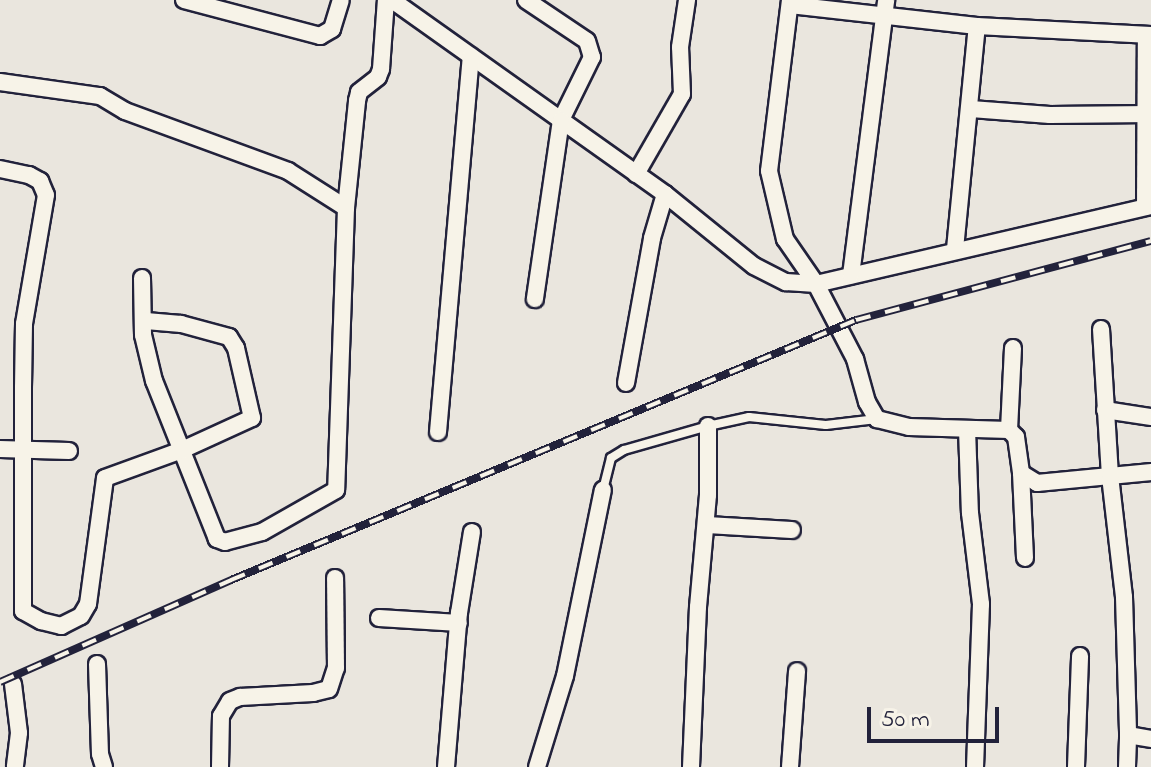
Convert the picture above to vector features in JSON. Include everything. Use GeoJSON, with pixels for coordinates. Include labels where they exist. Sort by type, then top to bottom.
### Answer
{"type":"FeatureCollection","features":[{"type":"Feature","properties":{"kind":"street"},"geometry":{"type":"LineString","coordinates":[[184,0],[320,36],[332,29],[341,0]]}},
{"type":"Feature","properties":{"kind":"street"},"geometry":{"type":"LineString","coordinates":[[142,278],[143,321],[154,381],[217,539],[225,542],[262,532],[336,490],[346,208],[357,101],[359,92],[378,77],[381,69],[389,0],[665,194],[768,274],[795,285],[816,284],[1148,206],[1148,35],[977,26],[886,7],[790,3],[769,171],[785,239],[816,284],[855,359],[867,402],[877,419],[909,427],[1009,430],[1016,437],[1025,558]]}},
{"type":"Feature","properties":{"kind":"street"},"geometry":{"type":"LineString","coordinates":[[526,0],[592,48],[592,57],[561,120],[535,299]]}},
{"type":"Feature","properties":{"kind":"street"},"geometry":{"type":"LineString","coordinates":[[636,174],[682,94],[680,47],[687,0]]}},
{"type":"Feature","properties":{"kind":"street"},"geometry":{"type":"LineString","coordinates":[[851,275],[886,7]]}},
{"type":"Feature","properties":{"kind":"street"},"geometry":{"type":"LineString","coordinates":[[955,249],[977,26]]}},
{"type":"Feature","properties":{"kind":"street"},"geometry":{"type":"LineString","coordinates":[[438,432],[471,56]]}},
{"type":"Feature","properties":{"kind":"street"},"geometry":{"type":"LineString","coordinates":[[0,82],[100,96],[125,111],[288,171],[346,208]]}},
{"type":"Feature","properties":{"kind":"street"},"geometry":{"type":"LineString","coordinates":[[971,109],[1050,115],[1148,114]]}},
{"type":"Feature","properties":{"kind":"street"},"geometry":{"type":"LineString","coordinates":[[0,169],[29,175],[40,181],[46,195],[24,324],[23,611],[61,626],[81,616],[88,604],[105,478],[182,450],[252,418],[236,348],[224,335],[181,324],[143,321]]}},
{"type":"Feature","properties":{"kind":"street"},"geometry":{"type":"LineString","coordinates":[[626,383],[652,238],[665,194]]}},
{"type":"Feature","properties":{"kind":"street"},"geometry":{"type":"LineString","coordinates":[[1101,329],[1110,476],[1124,597],[1127,767]]}},
{"type":"Feature","properties":{"kind":"street"},"geometry":{"type":"LineString","coordinates":[[1009,430],[1013,348]]}},
{"type":"Feature","properties":{"kind":"street"},"geometry":{"type":"LineString","coordinates":[[1105,410],[1151,417]]}},
{"type":"Feature","properties":{"kind":"street"},"geometry":{"type":"LineString","coordinates":[[691,767],[698,607],[707,525],[708,426]]}},
{"type":"Feature","properties":{"kind":"street"},"geometry":{"type":"LineString","coordinates":[[967,429],[970,513],[981,604],[975,767]]}},
{"type":"Feature","properties":{"kind":"street"},"geometry":{"type":"LineString","coordinates":[[0,449],[69,451]]}},
{"type":"Feature","properties":{"kind":"street"},"geometry":{"type":"LineString","coordinates":[[1021,473],[1037,483],[1151,472]]}},
{"type":"Feature","properties":{"kind":"street"},"geometry":{"type":"LineString","coordinates":[[537,767],[565,676],[603,490]]}},
{"type":"Feature","properties":{"kind":"street"},"geometry":{"type":"LineString","coordinates":[[707,525],[792,530]]}},
{"type":"Feature","properties":{"kind":"street"},"geometry":{"type":"LineString","coordinates":[[446,767],[459,623],[472,532]]}},
{"type":"Feature","properties":{"kind":"street"},"geometry":{"type":"LineString","coordinates":[[220,767],[221,716],[230,701],[240,697],[329,689],[336,668],[335,578]]}},
{"type":"Feature","properties":{"kind":"street"},"geometry":{"type":"LineString","coordinates":[[379,618],[459,623]]}},
{"type":"Feature","properties":{"kind":"street"},"geometry":{"type":"LineString","coordinates":[[1076,767],[1080,656]]}},
{"type":"Feature","properties":{"kind":"street"},"geometry":{"type":"LineString","coordinates":[[97,664],[100,754],[104,767]]}},
{"type":"Feature","properties":{"kind":"street"},"geometry":{"type":"LineString","coordinates":[[790,767],[797,671]]}},
{"type":"Feature","properties":{"kind":"street"},"geometry":{"type":"LineString","coordinates":[[13,684],[19,733],[15,767]]}},
{"type":"Feature","properties":{"kind":"street"},"geometry":{"type":"LineString","coordinates":[[1128,735],[1151,739]]}},
{"type":"Feature","properties":{"kind":"lane"},"geometry":{"type":"LineString","coordinates":[[603,490],[611,458],[624,450],[708,426],[749,417],[826,425],[877,419]]}},
{"type":"Feature","properties":{"kind":"railway"},"geometry":{"type":"LineString","coordinates":[[0,682],[231,580],[856,320],[1151,241]]}}]}
